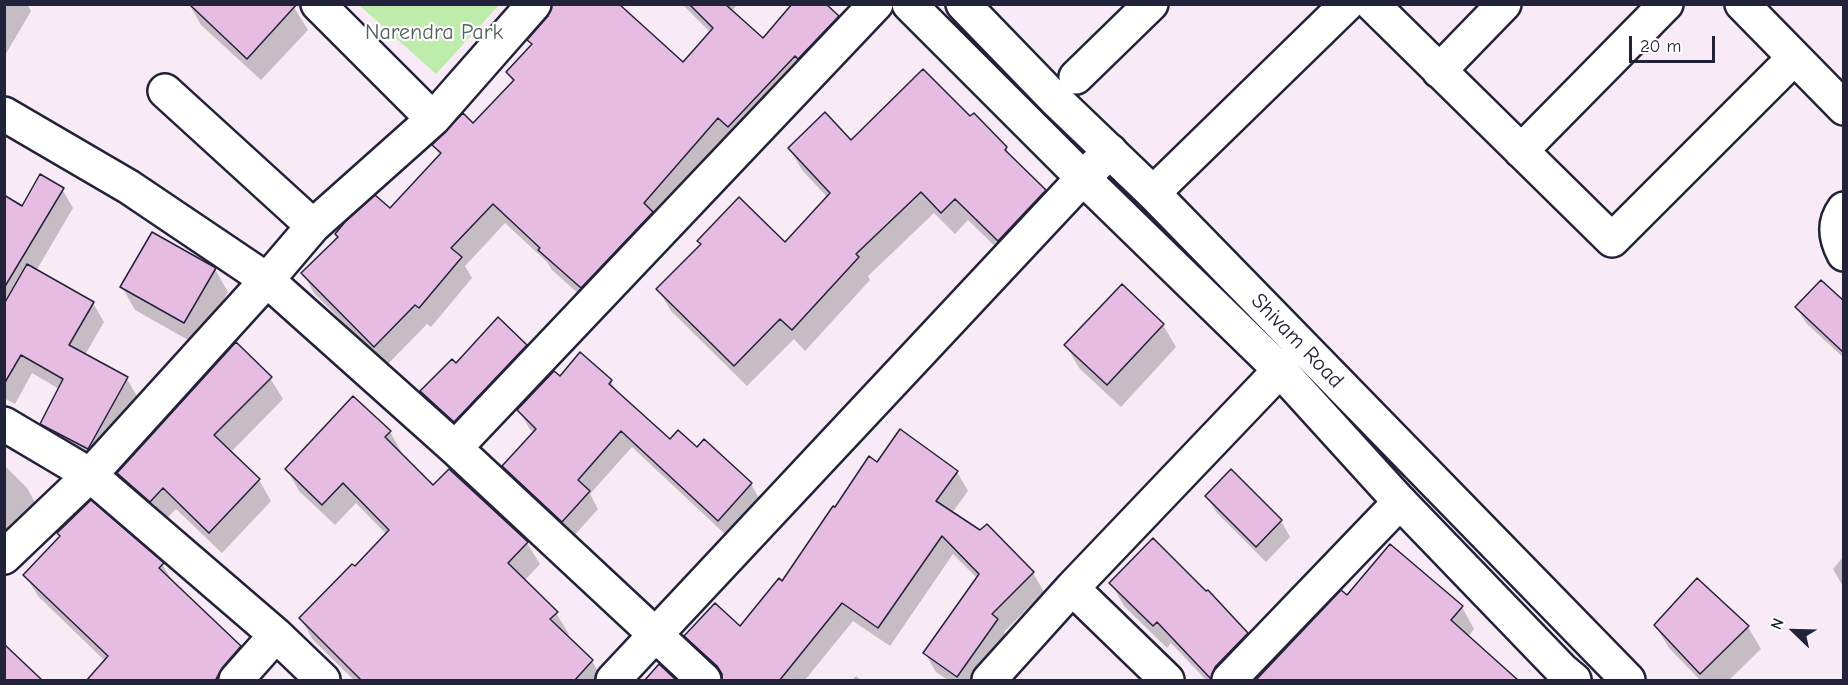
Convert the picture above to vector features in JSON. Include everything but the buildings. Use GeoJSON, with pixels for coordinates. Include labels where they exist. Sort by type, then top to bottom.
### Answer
{"type":"FeatureCollection","features":[{"type":"Feature","properties":{"kind":"street"},"geometry":{"type":"LineString","coordinates":[[318,4],[433,119]]}},
{"type":"Feature","properties":{"kind":"street"},"geometry":{"type":"LineString","coordinates":[[4,557],[90,475],[313,226],[433,119],[534,4]]}},
{"type":"Feature","properties":{"kind":"street"},"geometry":{"type":"LineString","coordinates":[[455,448],[876,4]]}},
{"type":"Feature","properties":{"kind":"street","name":"Shivam Road"},"geometry":{"type":"LineString","coordinates":[[909,4],[1280,370],[1562,677]]}},
{"type":"Feature","properties":{"kind":"street","name":"Shivam Road"},"geometry":{"type":"LineString","coordinates":[[963,4],[1055,99],[1153,193],[1628,681]]}},
{"type":"Feature","properties":{"kind":"street"},"geometry":{"type":"LineString","coordinates":[[1076,77],[1151,4]]}},
{"type":"Feature","properties":{"kind":"street"},"geometry":{"type":"LineString","coordinates":[[1153,193],[1347,4]]}},
{"type":"Feature","properties":{"kind":"street"},"geometry":{"type":"LineString","coordinates":[[1372,4],[1612,240],[1794,58]]}},
{"type":"Feature","properties":{"kind":"street"},"geometry":{"type":"LineString","coordinates":[[1439,71],[1504,4]]}},
{"type":"Feature","properties":{"kind":"street"},"geometry":{"type":"LineString","coordinates":[[1521,151],[1666,4]]}},
{"type":"Feature","properties":{"kind":"street"},"geometry":{"type":"LineString","coordinates":[[1742,4],[1844,108]]}},
{"type":"Feature","properties":{"kind":"street"},"geometry":{"type":"LineString","coordinates":[[165,91],[313,226]]}},
{"type":"Feature","properties":{"kind":"street"},"geometry":{"type":"LineString","coordinates":[[4,114],[129,187],[267,280],[455,448],[704,681]]}},
{"type":"Feature","properties":{"kind":"street"},"geometry":{"type":"LineString","coordinates":[[613,681],[1110,151]]}},
{"type":"Feature","properties":{"kind":"street"},"geometry":{"type":"LineString","coordinates":[[1844,209],[1836,228],[1837,242],[1844,254]]}},
{"type":"Feature","properties":{"kind":"street"},"geometry":{"type":"LineString","coordinates":[[989,681],[1072,588],[1280,370]]}},
{"type":"Feature","properties":{"kind":"street"},"geometry":{"type":"LineString","coordinates":[[4,424],[90,475],[276,634],[323,681]]}},
{"type":"Feature","properties":{"kind":"street"},"geometry":{"type":"LineString","coordinates":[[1229,681],[1400,502]]}},
{"type":"Feature","properties":{"kind":"street"},"geometry":{"type":"LineString","coordinates":[[1072,588],[1167,681]]}},
{"type":"Feature","properties":{"kind":"street"},"geometry":{"type":"LineString","coordinates":[[236,681],[276,634]]}},
{"type":"Feature","properties":{"kind":"street"},"geometry":{"type":"LineString","coordinates":[[1562,677],[1590,642]]}},
{"type":"Feature","properties":{"kind":"green space","name":"Narendra Park"},"geometry":{"type":"Polygon","coordinates":[[[359,5],[499,5],[436,74],[359,5]]]}}]}
